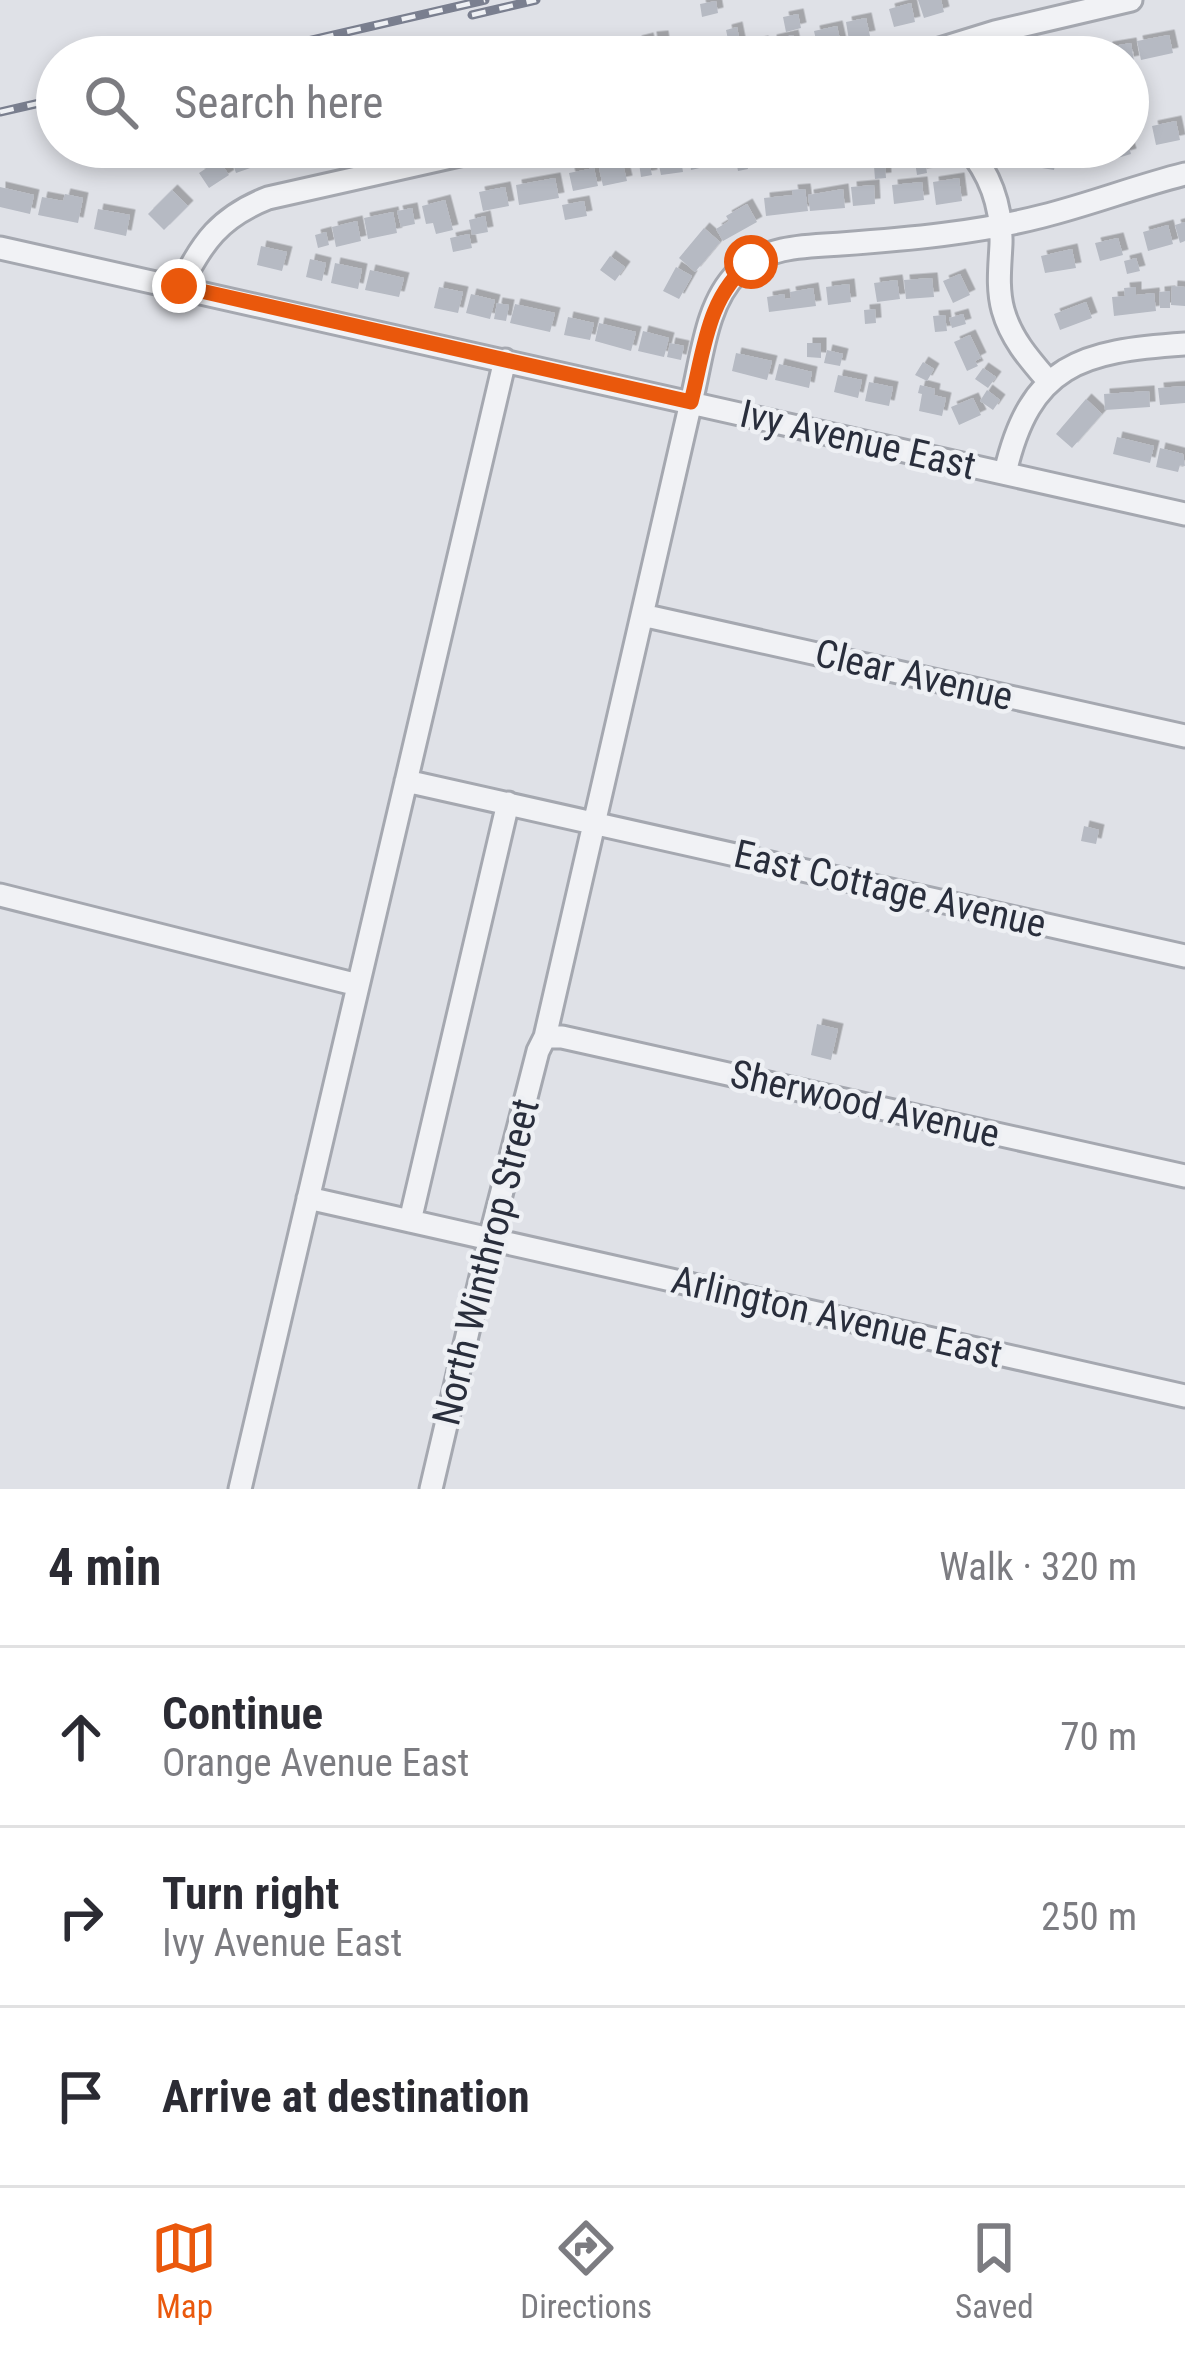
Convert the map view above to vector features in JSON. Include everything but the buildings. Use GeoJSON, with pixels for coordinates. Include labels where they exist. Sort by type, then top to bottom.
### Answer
{"type":"FeatureCollection","features":[{"type":"Feature","properties":{"kind":"street"},"geometry":{"type":"LineString","coordinates":[[983,36],[1131,0]]}},
{"type":"Feature","properties":{"kind":"street"},"geometry":{"type":"LineString","coordinates":[[179,286],[211,234],[248,206],[402,168]]}},
{"type":"Feature","properties":{"kind":"street"},"geometry":{"type":"LineString","coordinates":[[982,168],[996,197],[999,294],[1004,314],[1022,351],[1049,382]]}},
{"type":"Feature","properties":{"kind":"street","name":"North Winthrop Street"},"geometry":{"type":"LineString","coordinates":[[431,1489],[490,1238],[545,1037],[717,301],[751,262],[784,248],[1000,226],[1185,174]]}},
{"type":"Feature","properties":{"kind":"street","name":"Ivy Avenue East"},"geometry":{"type":"LineString","coordinates":[[0,248],[1185,514]]}},
{"type":"Feature","properties":{"kind":"street"},"geometry":{"type":"LineString","coordinates":[[1005,473],[1023,416],[1049,382],[1088,359],[1185,344]]}},
{"type":"Feature","properties":{"kind":"street"},"geometry":{"type":"LineString","coordinates":[[240,1489],[505,360]]}},
{"type":"Feature","properties":{"kind":"street","name":"Clear Avenue"},"geometry":{"type":"LineString","coordinates":[[642,615],[1185,736]]}},
{"type":"Feature","properties":{"kind":"street","name":"East Cottage Avenue"},"geometry":{"type":"LineString","coordinates":[[406,781],[1185,956]]}},
{"type":"Feature","properties":{"kind":"street"},"geometry":{"type":"LineString","coordinates":[[410,1221],[508,803]]}},
{"type":"Feature","properties":{"kind":"street"},"geometry":{"type":"LineString","coordinates":[[0,895],[358,985]]}},
{"type":"Feature","properties":{"kind":"street","name":"Sherwood Avenue"},"geometry":{"type":"LineString","coordinates":[[545,1037],[562,1036],[1185,1176]]}},
{"type":"Feature","properties":{"kind":"street","name":"Arlington Avenue East"},"geometry":{"type":"LineString","coordinates":[[308,1198],[1185,1396]]}},
{"type":"Feature","properties":{"kind":"railway"},"geometry":{"type":"LineString","coordinates":[[329,36],[485,0]]}},
{"type":"Feature","properties":{"kind":"railway"},"geometry":{"type":"LineString","coordinates":[[472,15],[536,0]]}},
{"type":"Feature","properties":{"kind":"railway"},"geometry":{"type":"LineString","coordinates":[[0,112],[36,104]]}},
{"type":"Feature","properties":{"kind":"route"},"geometry":{"type":"LineString","coordinates":[[179,286],[691,402],[717,301],[751,262]]}}]}
